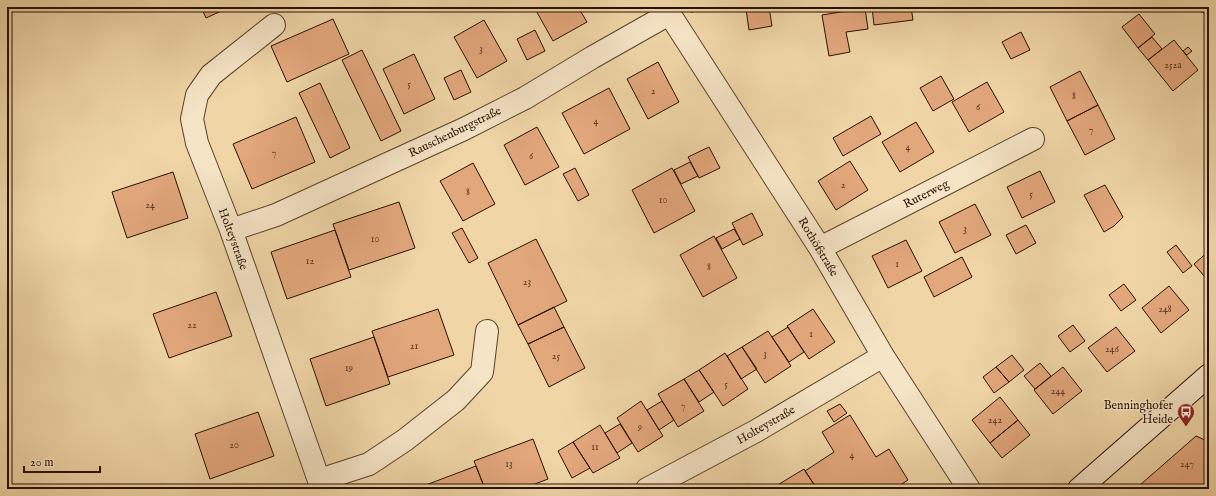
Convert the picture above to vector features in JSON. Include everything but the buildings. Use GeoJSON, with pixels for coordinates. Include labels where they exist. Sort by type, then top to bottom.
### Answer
{"type":"FeatureCollection","features":[{"type":"Feature","properties":{"kind":"street","name":"Rauschenburgstraße"},"geometry":{"type":"LineString","coordinates":[[231,230],[276,215],[464,129],[525,98],[667,11]]}},
{"type":"Feature","properties":{"kind":"street","name":"Rothöfstraße"},"geometry":{"type":"LineString","coordinates":[[667,11],[820,248],[883,356],[969,489]]}},
{"type":"Feature","properties":{"kind":"street","name":"Holteystraße"},"geometry":{"type":"LineString","coordinates":[[274,25],[211,75],[197,95],[192,119],[197,143],[231,230],[321,485],[369,464],[405,440],[456,400],[482,372],[487,331]]}},
{"type":"Feature","properties":{"kind":"street","name":"Ruterweg"},"geometry":{"type":"LineString","coordinates":[[820,248],[1033,139]]}},
{"type":"Feature","properties":{"kind":"street","name":"Holteystraße"},"geometry":{"type":"LineString","coordinates":[[647,489],[756,431],[883,356]]}},
{"type":"Feature","properties":{"kind":"street"},"geometry":{"type":"LineString","coordinates":[[1079,489],[1209,375]]}},
{"type":"Feature","properties":{"kind":"place","name":"Benninghofer Heide"},"geometry":{"type":"Point","coordinates":[1186,427]}}]}
